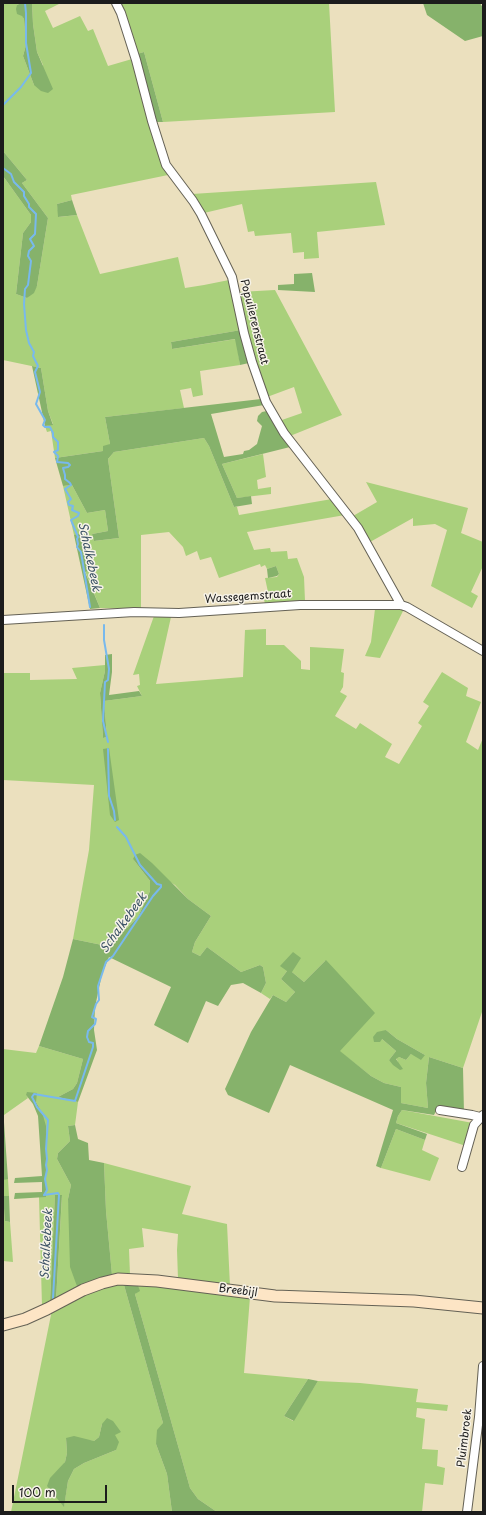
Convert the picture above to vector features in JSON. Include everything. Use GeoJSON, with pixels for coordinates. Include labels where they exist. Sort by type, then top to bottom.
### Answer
{"type":"FeatureCollection","features":[{"type":"Feature","properties":{"kind":"street","name":"Populierenstraat"},"geometry":{"type":"LineString","coordinates":[[116,3],[121,13],[136,60],[152,121],[166,165],[201,214],[232,277],[244,333],[266,402],[284,433],[358,528],[401,605]]}},
{"type":"Feature","properties":{"kind":"street","name":"Wassegemstraat"},"geometry":{"type":"LineString","coordinates":[[3,620],[134,612],[179,613],[300,605],[401,605],[483,651]]}},
{"type":"Feature","properties":{"kind":"street"},"geometry":{"type":"LineString","coordinates":[[440,1110],[481,1116]]}},
{"type":"Feature","properties":{"kind":"street"},"geometry":{"type":"LineString","coordinates":[[462,1167],[474,1125],[481,1116]]}},
{"type":"Feature","properties":{"kind":"street","name":"Breebijl"},"geometry":{"type":"LineString","coordinates":[[3,1325],[25,1319],[102,1282],[118,1280],[157,1281],[275,1296],[414,1300],[483,1308]]}},
{"type":"Feature","properties":{"kind":"street","name":"Pluimbroek"},"geometry":{"type":"LineString","coordinates":[[468,1512],[480,1417],[483,1366]]}},
{"type":"Feature","properties":{"kind":"green space"},"geometry":{"type":"Polygon","coordinates":[[[3,3],[21,3],[17,5],[24,19],[26,45],[23,56],[34,85],[43,65],[37,52],[32,3],[61,3],[45,11],[53,28],[80,16],[88,31],[93,29],[108,66],[132,59],[156,148],[161,163],[168,175],[71,195],[72,200],[57,204],[59,217],[77,215],[100,274],[178,257],[185,288],[229,280],[241,330],[171,342],[172,349],[236,339],[240,365],[200,371],[203,395],[193,397],[191,388],[180,390],[184,408],[105,417],[110,444],[103,451],[55,458],[51,431],[47,432],[45,426],[53,424],[48,411],[41,368],[3,360],[3,176],[31,215],[31,222],[23,233],[16,294],[27,298],[37,286],[48,218],[22,183],[27,180],[3,151],[3,3]]]}},
{"type":"Feature","properties":{"kind":"green space"},"geometry":{"type":"Polygon","coordinates":[[[21,3],[32,3],[37,52],[53,89],[48,93],[41,91],[34,85],[23,56],[26,45],[24,19],[22,16],[17,14],[16,9],[17,5],[21,3]]]}},
{"type":"Feature","properties":{"kind":"green space"},"geometry":{"type":"Polygon","coordinates":[[[120,3],[329,3],[335,112],[163,122],[144,52],[137,54],[127,17],[120,3]]]}},
{"type":"Feature","properties":{"kind":"green space"},"geometry":{"type":"Polygon","coordinates":[[[423,3],[480,3],[483,8],[483,36],[465,41],[427,15],[423,3]]]}},
{"type":"Feature","properties":{"kind":"green space"},"geometry":{"type":"Polygon","coordinates":[[[144,52],[163,122],[155,122],[137,54],[144,52]]]}},
{"type":"Feature","properties":{"kind":"green space"},"geometry":{"type":"Polygon","coordinates":[[[3,151],[27,180],[22,183],[48,218],[37,286],[34,293],[27,298],[16,294],[23,233],[31,222],[31,215],[3,176],[3,151]]]}},
{"type":"Feature","properties":{"kind":"green space"},"geometry":{"type":"Polygon","coordinates":[[[376,182],[385,225],[317,232],[319,258],[304,259],[304,252],[293,253],[291,233],[255,236],[254,231],[248,232],[242,204],[204,213],[192,194],[376,182]]]}},
{"type":"Feature","properties":{"kind":"green space"},"geometry":{"type":"Polygon","coordinates":[[[72,200],[77,215],[58,217],[57,204],[72,200]]]}},
{"type":"Feature","properties":{"kind":"green space"},"geometry":{"type":"Polygon","coordinates":[[[312,273],[315,292],[278,290],[278,285],[294,284],[294,274],[312,273]]]}},
{"type":"Feature","properties":{"kind":"green space"},"geometry":{"type":"Polygon","coordinates":[[[275,290],[342,415],[290,436],[279,421],[302,413],[294,387],[267,397],[249,346],[239,292],[275,290]]]}},
{"type":"Feature","properties":{"kind":"green space"},"geometry":{"type":"Polygon","coordinates":[[[241,330],[249,363],[240,365],[235,339],[172,349],[171,342],[241,330]]]}},
{"type":"Feature","properties":{"kind":"green space"},"geometry":{"type":"Polygon","coordinates":[[[32,366],[41,368],[48,411],[53,425],[45,426],[32,366]]]}},
{"type":"Feature","properties":{"kind":"green space"},"geometry":{"type":"Polygon","coordinates":[[[261,399],[264,405],[211,414],[224,457],[243,454],[244,451],[249,450],[257,444],[262,426],[257,421],[258,416],[262,412],[267,411],[290,447],[222,464],[237,498],[251,496],[252,504],[234,507],[209,446],[204,438],[114,452],[108,459],[119,538],[94,541],[92,534],[108,531],[105,510],[87,513],[72,485],[63,486],[55,458],[103,451],[103,446],[110,444],[105,417],[261,399]]]}},
{"type":"Feature","properties":{"kind":"green space"},"geometry":{"type":"Polygon","coordinates":[[[204,438],[209,446],[234,507],[237,507],[239,515],[332,499],[345,515],[247,532],[254,550],[270,548],[271,552],[287,551],[288,559],[297,558],[304,577],[305,601],[265,604],[263,595],[268,592],[265,578],[277,577],[279,574],[276,566],[267,569],[265,565],[261,567],[260,564],[219,578],[211,557],[200,560],[197,551],[186,556],[183,547],[169,532],[141,535],[141,609],[100,608],[85,571],[92,569],[80,535],[74,535],[63,486],[72,485],[87,513],[105,510],[108,531],[92,534],[94,541],[119,538],[108,459],[114,452],[204,438]]]}},
{"type":"Feature","properties":{"kind":"green space"},"geometry":{"type":"Polygon","coordinates":[[[263,454],[266,477],[257,480],[258,489],[271,487],[271,494],[237,498],[222,464],[263,454]]]}},
{"type":"Feature","properties":{"kind":"green space"},"geometry":{"type":"Polygon","coordinates":[[[366,482],[468,508],[461,533],[483,542],[483,566],[471,592],[478,596],[472,608],[431,586],[447,530],[435,524],[413,526],[413,518],[370,542],[353,516],[377,502],[366,482]]]}},
{"type":"Feature","properties":{"kind":"green space"},"geometry":{"type":"Polygon","coordinates":[[[80,534],[92,569],[85,572],[100,608],[90,609],[74,535],[80,534]]]}},
{"type":"Feature","properties":{"kind":"green space"},"geometry":{"type":"Polygon","coordinates":[[[276,566],[279,574],[268,578],[267,569],[276,566]]]}},
{"type":"Feature","properties":{"kind":"green space"},"geometry":{"type":"Polygon","coordinates":[[[375,609],[404,609],[380,658],[365,656],[371,642],[375,609]]]}},
{"type":"Feature","properties":{"kind":"green space"},"geometry":{"type":"Polygon","coordinates":[[[154,616],[171,617],[156,684],[243,677],[245,630],[266,629],[266,645],[284,645],[301,661],[301,669],[310,670],[310,647],[344,649],[341,672],[344,673],[343,687],[340,692],[347,696],[335,716],[356,729],[360,723],[392,744],[385,757],[399,764],[422,726],[418,723],[429,706],[423,702],[442,672],[468,688],[466,696],[481,702],[466,742],[478,750],[483,738],[483,1009],[463,1068],[429,1057],[426,1083],[428,1108],[401,1103],[401,1087],[384,1083],[371,1076],[339,1051],[325,961],[304,982],[292,972],[287,971],[281,979],[295,992],[286,1002],[273,995],[270,999],[261,993],[266,983],[263,967],[260,965],[241,972],[207,947],[200,956],[192,952],[195,942],[211,916],[188,899],[175,885],[133,859],[150,881],[150,891],[138,917],[127,928],[118,930],[107,942],[102,945],[73,939],[89,850],[94,785],[3,780],[3,673],[30,673],[30,680],[77,679],[72,668],[105,665],[100,693],[103,738],[107,737],[104,701],[142,696],[137,686],[140,685],[139,674],[133,675],[154,616]],[[386,1030],[382,1039],[396,1051],[389,1060],[398,1062],[396,1058],[399,1057],[406,1060],[411,1054],[425,1055],[397,1039],[386,1030]]]}},
{"type":"Feature","properties":{"kind":"green space"},"geometry":{"type":"Polygon","coordinates":[[[112,654],[112,672],[109,695],[139,691],[142,696],[104,701],[107,737],[103,738],[100,693],[105,671],[105,655],[112,654]]]}},
{"type":"Feature","properties":{"kind":"green space"},"geometry":{"type":"Polygon","coordinates":[[[109,748],[119,820],[115,822],[110,815],[103,749],[109,748]]]}},
{"type":"Feature","properties":{"kind":"green space"},"geometry":{"type":"Polygon","coordinates":[[[140,853],[188,899],[211,916],[195,942],[192,952],[200,956],[207,947],[241,972],[260,965],[263,967],[266,983],[261,993],[243,983],[231,985],[218,1006],[206,1001],[188,1043],[154,1025],[171,987],[109,957],[102,974],[95,1007],[94,1030],[97,1050],[78,1102],[58,1097],[73,1089],[77,1083],[83,1059],[39,1046],[63,977],[73,939],[102,945],[107,942],[118,930],[127,928],[138,917],[150,891],[150,881],[133,859],[135,855],[140,853]]]}},
{"type":"Feature","properties":{"kind":"green space"},"geometry":{"type":"Polygon","coordinates":[[[293,952],[301,958],[292,972],[304,982],[326,960],[375,1013],[340,1051],[371,1076],[384,1083],[401,1087],[401,1103],[428,1108],[426,1083],[429,1057],[463,1068],[464,1113],[436,1111],[434,1115],[402,1110],[396,1123],[427,1134],[425,1140],[396,1129],[381,1168],[376,1166],[393,1110],[290,1065],[269,1113],[228,1095],[225,1089],[251,1032],[273,995],[286,1002],[295,992],[281,979],[287,971],[280,966],[293,952]]]}},
{"type":"Feature","properties":{"kind":"green space"},"geometry":{"type":"Polygon","coordinates":[[[386,1030],[397,1039],[425,1055],[421,1060],[411,1054],[406,1060],[399,1057],[396,1059],[403,1069],[400,1070],[389,1060],[396,1051],[382,1039],[380,1042],[374,1042],[373,1037],[377,1032],[386,1030]]]}},
{"type":"Feature","properties":{"kind":"green space"},"geometry":{"type":"Polygon","coordinates":[[[39,1046],[83,1059],[77,1083],[73,1089],[58,1097],[78,1102],[75,1125],[68,1126],[70,1141],[58,1153],[57,1159],[71,1185],[68,1199],[78,1289],[56,1300],[62,1196],[55,1196],[50,1302],[42,1306],[39,1197],[46,1197],[42,1112],[36,1102],[26,1095],[28,1098],[4,1115],[3,1122],[3,1049],[36,1053],[39,1046]]]}},
{"type":"Feature","properties":{"kind":"green space"},"geometry":{"type":"Polygon","coordinates":[[[27,1092],[37,1093],[36,1102],[42,1112],[46,1126],[46,1197],[14,1199],[15,1193],[42,1192],[42,1182],[14,1183],[15,1178],[42,1176],[38,1116],[33,1104],[26,1095],[27,1092]]]}},
{"type":"Feature","properties":{"kind":"green space"},"geometry":{"type":"Polygon","coordinates":[[[402,1110],[473,1123],[466,1146],[396,1123],[402,1110]]]}},
{"type":"Feature","properties":{"kind":"green space"},"geometry":{"type":"Polygon","coordinates":[[[3,1122],[8,1179],[3,1180],[3,1122]]]}},
{"type":"Feature","properties":{"kind":"green space"},"geometry":{"type":"Polygon","coordinates":[[[75,1125],[78,1139],[88,1143],[89,1160],[104,1163],[106,1211],[112,1275],[78,1289],[70,1267],[68,1199],[71,1185],[57,1159],[58,1153],[70,1141],[68,1126],[75,1125]]]}},
{"type":"Feature","properties":{"kind":"green space"},"geometry":{"type":"Polygon","coordinates":[[[396,1129],[425,1140],[422,1150],[439,1158],[430,1181],[381,1168],[396,1129]]]}},
{"type":"Feature","properties":{"kind":"green space"},"geometry":{"type":"Polygon","coordinates":[[[104,1163],[191,1186],[182,1214],[227,1224],[230,1286],[178,1279],[178,1234],[142,1228],[144,1247],[129,1249],[130,1275],[112,1275],[106,1211],[104,1163]]]}},
{"type":"Feature","properties":{"kind":"green space"},"geometry":{"type":"Polygon","coordinates":[[[3,1179],[8,1179],[9,1196],[4,1196],[5,1221],[10,1222],[13,1262],[3,1261],[3,1179]]]}},
{"type":"Feature","properties":{"kind":"green space"},"geometry":{"type":"Polygon","coordinates":[[[55,1195],[62,1195],[56,1300],[50,1302],[55,1195]]]}},
{"type":"Feature","properties":{"kind":"green space"},"geometry":{"type":"Polygon","coordinates":[[[3,1196],[9,1196],[10,1222],[5,1221],[3,1196]]]}},
{"type":"Feature","properties":{"kind":"green space"},"geometry":{"type":"Polygon","coordinates":[[[105,1285],[124,1285],[163,1423],[156,1444],[167,1474],[172,1512],[11,1512],[52,1310],[105,1285]],[[102,1424],[99,1437],[94,1441],[66,1438],[67,1453],[65,1462],[50,1490],[56,1495],[64,1506],[68,1481],[74,1469],[84,1463],[116,1450],[102,1424]]]}},
{"type":"Feature","properties":{"kind":"green space"},"geometry":{"type":"Polygon","coordinates":[[[124,1285],[138,1285],[140,1291],[135,1294],[190,1488],[198,1499],[217,1512],[172,1512],[167,1474],[156,1444],[157,1430],[163,1423],[124,1285]]]}},
{"type":"Feature","properties":{"kind":"green space"},"geometry":{"type":"Polygon","coordinates":[[[138,1285],[250,1297],[244,1373],[308,1379],[284,1416],[293,1421],[318,1381],[360,1383],[418,1389],[416,1402],[448,1405],[447,1411],[417,1408],[416,1417],[425,1419],[422,1449],[438,1450],[437,1466],[445,1468],[443,1485],[425,1483],[422,1512],[217,1512],[198,1499],[190,1488],[135,1294],[139,1290],[138,1285]]]}},
{"type":"Feature","properties":{"kind":"green space"},"geometry":{"type":"Polygon","coordinates":[[[308,1379],[318,1381],[294,1421],[284,1416],[308,1379]]]}},
{"type":"Feature","properties":{"kind":"green space"},"geometry":{"type":"Polygon","coordinates":[[[107,1418],[113,1421],[121,1432],[115,1435],[119,1442],[116,1450],[84,1463],[74,1469],[68,1481],[64,1507],[47,1486],[50,1478],[65,1462],[67,1453],[66,1438],[74,1436],[94,1441],[99,1437],[102,1424],[107,1418]]]}},
{"type":"Feature","properties":{"kind":"waterway"},"geometry":{"type":"LineString","coordinates":[[3,105],[21,87],[31,73],[26,43],[25,3]]}},
{"type":"Feature","properties":{"kind":"waterway","name":"Schalkebeek"},"geometry":{"type":"LineString","coordinates":[[3,168],[11,174],[14,182],[24,192],[24,196],[29,204],[29,207],[36,214],[35,234],[30,239],[34,246],[29,251],[28,256],[31,261],[28,285],[25,289],[24,304],[26,330],[29,343],[34,352],[33,356],[38,366],[35,372],[40,392],[36,404],[45,420],[43,425],[45,427],[50,427],[53,437],[58,442],[58,450],[54,452],[58,456],[57,462],[68,463],[70,465],[63,468],[65,479],[71,485],[65,489],[71,499],[68,502],[69,505],[73,506],[72,510],[79,513],[78,516],[71,520],[78,537],[77,547],[81,552],[90,607]]}},
{"type":"Feature","properties":{"kind":"waterway","name":"Schalkebeek"},"geometry":{"type":"LineString","coordinates":[[104,625],[104,640],[109,669],[108,680],[105,682],[103,721],[108,742]]}},
{"type":"Feature","properties":{"kind":"waterway","name":"Schalkebeek"},"geometry":{"type":"LineString","coordinates":[[108,749],[109,796],[114,811],[115,820]]}},
{"type":"Feature","properties":{"kind":"waterway","name":"Schalkebeek"},"geometry":{"type":"LineString","coordinates":[[53,1298],[59,1195],[58,1193],[44,1195],[47,1190],[45,1179],[47,1170],[46,1149],[48,1120],[37,1107],[32,1097],[34,1094],[75,1101],[93,1047],[93,1043],[89,1042],[87,1037],[88,1031],[95,1024],[96,1019],[92,1017],[96,1004],[99,1000],[98,986],[106,962],[113,956],[153,896],[161,887],[161,885],[157,884],[140,865],[126,837],[117,827]]}}]}
